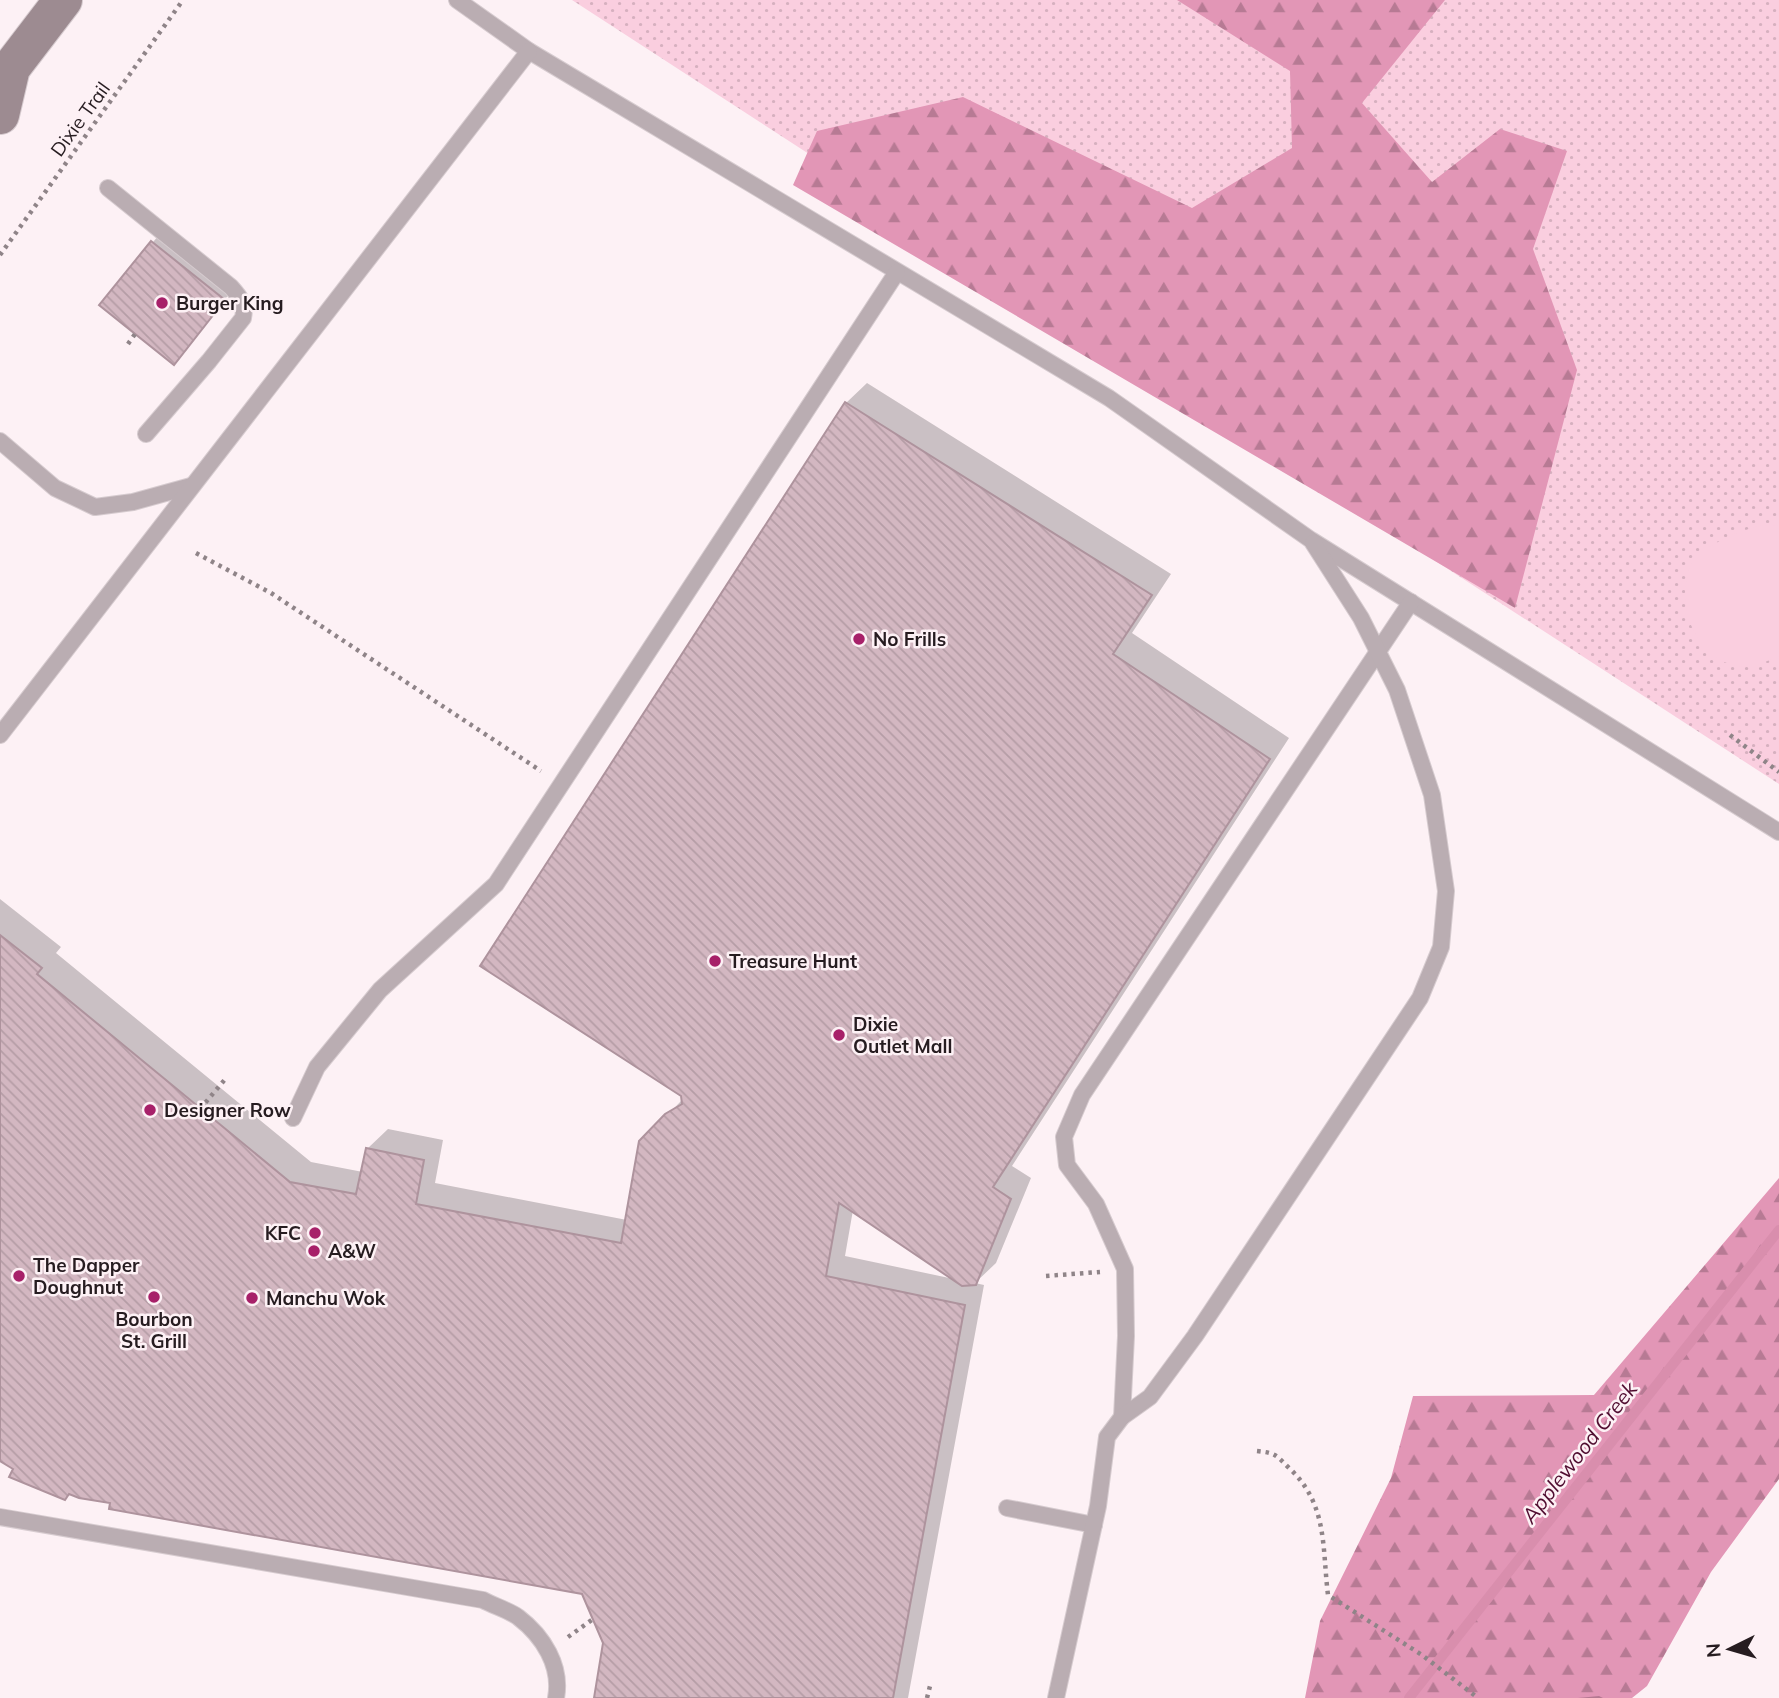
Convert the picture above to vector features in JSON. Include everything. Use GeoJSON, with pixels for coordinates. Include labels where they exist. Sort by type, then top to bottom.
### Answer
{"type":"FeatureCollection","features":[{"type":"Feature","properties":{"kind":"main road"},"geometry":{"type":"LineString","coordinates":[[0,115],[6,71],[63,0]]}},
{"type":"Feature","properties":{"kind":"lane"},"geometry":{"type":"LineString","coordinates":[[457,0],[529,51],[1108,398],[1311,540],[1779,832]]}},
{"type":"Feature","properties":{"kind":"lane"},"geometry":{"type":"LineString","coordinates":[[0,735],[529,51]]}},
{"type":"Feature","properties":{"kind":"lane"},"geometry":{"type":"LineString","coordinates":[[108,188],[231,287],[242,299],[245,310],[243,318],[218,351],[146,434]]}},
{"type":"Feature","properties":{"kind":"lane"},"geometry":{"type":"LineString","coordinates":[[293,1118],[317,1067],[380,990],[496,884],[897,272]]}},
{"type":"Feature","properties":{"kind":"lane"},"geometry":{"type":"LineString","coordinates":[[0,441],[55,488],[95,507],[133,502],[191,486]]}},
{"type":"Feature","properties":{"kind":"lane"},"geometry":{"type":"LineString","coordinates":[[1056,1698],[1094,1525],[1107,1437],[1122,1417],[1150,1397],[1195,1336],[1420,998],[1441,947],[1446,891],[1432,795],[1397,690],[1361,618],[1311,540]]}},
{"type":"Feature","properties":{"kind":"lane"},"geometry":{"type":"LineString","coordinates":[[1122,1417],[1126,1336],[1125,1269],[1096,1203],[1067,1165],[1064,1137],[1082,1095],[1411,602]]}},
{"type":"Feature","properties":{"kind":"lane"},"geometry":{"type":"LineString","coordinates":[[1007,1508],[1094,1525]]}},
{"type":"Feature","properties":{"kind":"lane"},"geometry":{"type":"LineString","coordinates":[[0,1517],[483,1600],[517,1617],[541,1639],[555,1665],[558,1686],[556,1698]]}},
{"type":"Feature","properties":{"kind":"path","name":"Dixie Trail"},"geometry":{"type":"LineString","coordinates":[[0,255],[183,0]]}},
{"type":"Feature","properties":{"kind":"path"},"geometry":{"type":"LineString","coordinates":[[128,344],[135,334]]}},
{"type":"Feature","properties":{"kind":"path"},"geometry":{"type":"LineString","coordinates":[[196,553],[271,593],[540,770],[566,778]]}},
{"type":"Feature","properties":{"kind":"path"},"geometry":{"type":"LineString","coordinates":[[1730,735],[1779,772]]}},
{"type":"Feature","properties":{"kind":"path"},"geometry":{"type":"LineString","coordinates":[[200,1109],[227,1077]]}},
{"type":"Feature","properties":{"kind":"path"},"geometry":{"type":"LineString","coordinates":[[1045,1276],[1125,1269]]}},
{"type":"Feature","properties":{"kind":"path"},"geometry":{"type":"LineString","coordinates":[[1257,1451],[1273,1452],[1302,1480],[1318,1509],[1328,1595],[1422,1655],[1478,1698]]}},
{"type":"Feature","properties":{"kind":"path"},"geometry":{"type":"LineString","coordinates":[[927,1698],[931,1682]]}},
{"type":"Feature","properties":{"kind":"shaded area"},"geometry":{"type":"Polygon","coordinates":[[[572,0],[1779,0],[1779,784],[572,0]]]}},
{"type":"Feature","properties":{"kind":"shaded area"},"geometry":{"type":"Polygon","coordinates":[[[1763,525],[1779,526],[1779,656],[1754,665],[1738,666],[1713,656],[1696,635],[1686,609],[1686,583],[1691,565],[1699,555],[1734,534],[1763,525]]]}},
{"type":"Feature","properties":{"kind":"green space"},"geometry":{"type":"Polygon","coordinates":[[[1177,0],[1445,0],[1362,103],[1432,182],[1500,129],[1567,151],[1533,249],[1577,370],[1515,608],[793,185],[817,131],[963,97],[1192,208],[1292,148],[1290,71],[1177,0]]]}},
{"type":"Feature","properties":{"kind":"green space"},"geometry":{"type":"Polygon","coordinates":[[[1779,1178],[1779,1479],[1711,1572],[1647,1686],[1632,1698],[1305,1698],[1320,1621],[1391,1478],[1413,1396],[1594,1395],[1779,1178]]]}},
{"type":"Feature","properties":{"kind":"building","name":"Burger King"},"geometry":{"type":"Polygon","coordinates":[[[151,241],[225,300],[174,365],[99,305],[151,241]]]}},
{"type":"Feature","properties":{"kind":"building","name":"Dixie Outlet Mall"},"geometry":{"type":"Polygon","coordinates":[[[845,402],[1152,595],[1113,654],[1270,759],[993,1187],[1011,1199],[976,1285],[962,1286],[839,1203],[826,1276],[965,1305],[893,1698],[594,1698],[603,1643],[582,1594],[109,1509],[110,1503],[69,1494],[65,1500],[9,1477],[13,1469],[0,1461],[0,935],[42,968],[37,974],[290,1182],[356,1194],[366,1148],[424,1160],[416,1204],[621,1243],[639,1141],[665,1114],[682,1104],[681,1096],[480,966],[845,402]]]}},
{"type":"Feature","properties":{"kind":"waterway","name":"Applewood Creek"},"geometry":{"type":"LineString","coordinates":[[1409,1698],[1779,1230]]}},
{"type":"Feature","properties":{"kind":"place","name":"Burger King"},"geometry":{"type":"Point","coordinates":[162,303]}},
{"type":"Feature","properties":{"kind":"place","name":"No Frills"},"geometry":{"type":"Point","coordinates":[859,639]}},
{"type":"Feature","properties":{"kind":"place","name":"Treasure Hunt"},"geometry":{"type":"Point","coordinates":[715,961]}},
{"type":"Feature","properties":{"kind":"place","name":"Dixie Outlet Mall"},"geometry":{"type":"Point","coordinates":[839,1035]}},
{"type":"Feature","properties":{"kind":"place","name":"Designer Row"},"geometry":{"type":"Point","coordinates":[150,1110]}},
{"type":"Feature","properties":{"kind":"place","name":"KFC"},"geometry":{"type":"Point","coordinates":[315,1233]}},
{"type":"Feature","properties":{"kind":"place","name":"A&W"},"geometry":{"type":"Point","coordinates":[314,1251]}},
{"type":"Feature","properties":{"kind":"place","name":"The Dapper Doughnut"},"geometry":{"type":"Point","coordinates":[19,1276]}},
{"type":"Feature","properties":{"kind":"place","name":"Bourbon St. Grill"},"geometry":{"type":"Point","coordinates":[154,1297]}},
{"type":"Feature","properties":{"kind":"place","name":"Manchu Wok"},"geometry":{"type":"Point","coordinates":[252,1298]}}]}
